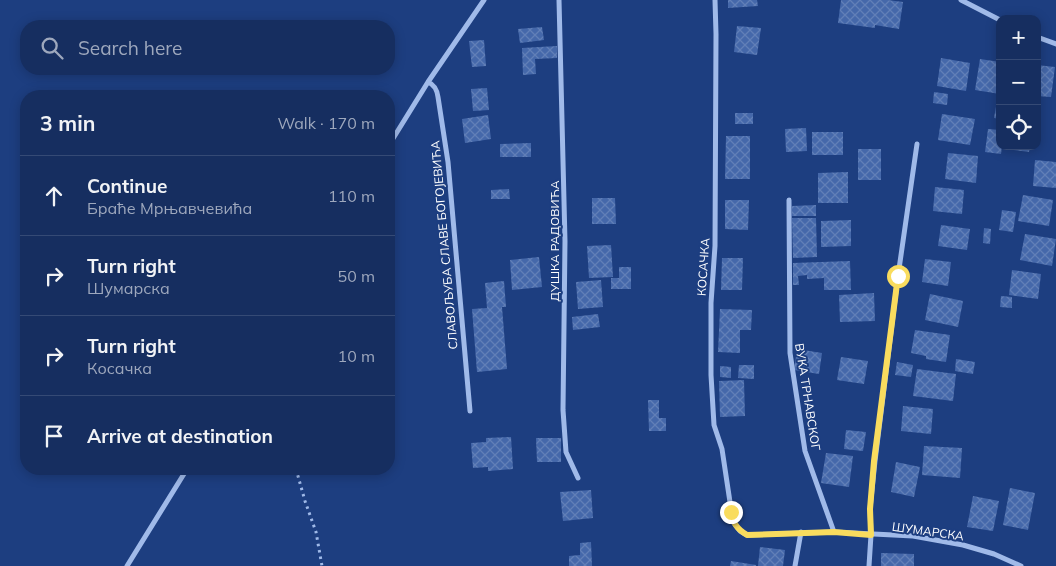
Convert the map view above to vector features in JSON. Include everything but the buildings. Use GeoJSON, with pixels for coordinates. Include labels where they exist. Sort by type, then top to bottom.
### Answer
{"type":"FeatureCollection","features":[{"type":"Feature","properties":{"kind":"street"},"geometry":{"type":"LineString","coordinates":[[395,135],[428,82],[484,0]]}},
{"type":"Feature","properties":{"kind":"street","name":"ДУШКА РАДОВИЋА"},"geometry":{"type":"LineString","coordinates":[[559,0],[565,241],[563,410],[566,452],[578,478]]}},
{"type":"Feature","properties":{"kind":"street","name":"КОСАЧКА"},"geometry":{"type":"LineString","coordinates":[[715,0],[715,246],[711,304],[711,376],[714,425],[722,449],[733,522],[740,531]]}},
{"type":"Feature","properties":{"kind":"street"},"geometry":{"type":"LineString","coordinates":[[961,0],[996,18]]}},
{"type":"Feature","properties":{"kind":"street"},"geometry":{"type":"LineString","coordinates":[[1041,38],[1056,44]]}},
{"type":"Feature","properties":{"kind":"street","name":"СЛАВОЉУБА СЛАВЕ БОГОЈЕВИЋА"},"geometry":{"type":"LineString","coordinates":[[428,82],[437,90],[448,162],[470,411]]}},
{"type":"Feature","properties":{"kind":"street"},"geometry":{"type":"LineString","coordinates":[[869,566],[870,509],[874,461],[917,144]]}},
{"type":"Feature","properties":{"kind":"street","name":"ВУКА ТРНАВСКОГ"},"geometry":{"type":"LineString","coordinates":[[789,200],[790,354],[805,451],[834,532]]}},
{"type":"Feature","properties":{"kind":"street"},"geometry":{"type":"LineString","coordinates":[[127,566],[184,475]]}},
{"type":"Feature","properties":{"kind":"street","name":"ШУМАРСКА"},"geometry":{"type":"LineString","coordinates":[[740,531],[747,535],[758,536],[801,532],[914,536],[963,545],[994,554],[1021,566]]}},
{"type":"Feature","properties":{"kind":"street"},"geometry":{"type":"LineString","coordinates":[[795,566],[801,532]]}},
{"type":"Feature","properties":{"kind":"path"},"geometry":{"type":"LineString","coordinates":[[298,475],[304,501],[316,532],[322,566]]}},
{"type":"Feature","properties":{"kind":"route"},"geometry":{"type":"LineString","coordinates":[[731,512],[733,522],[740,531],[747,535],[834,532],[871,535],[870,509],[874,461],[898,276]]}}]}
